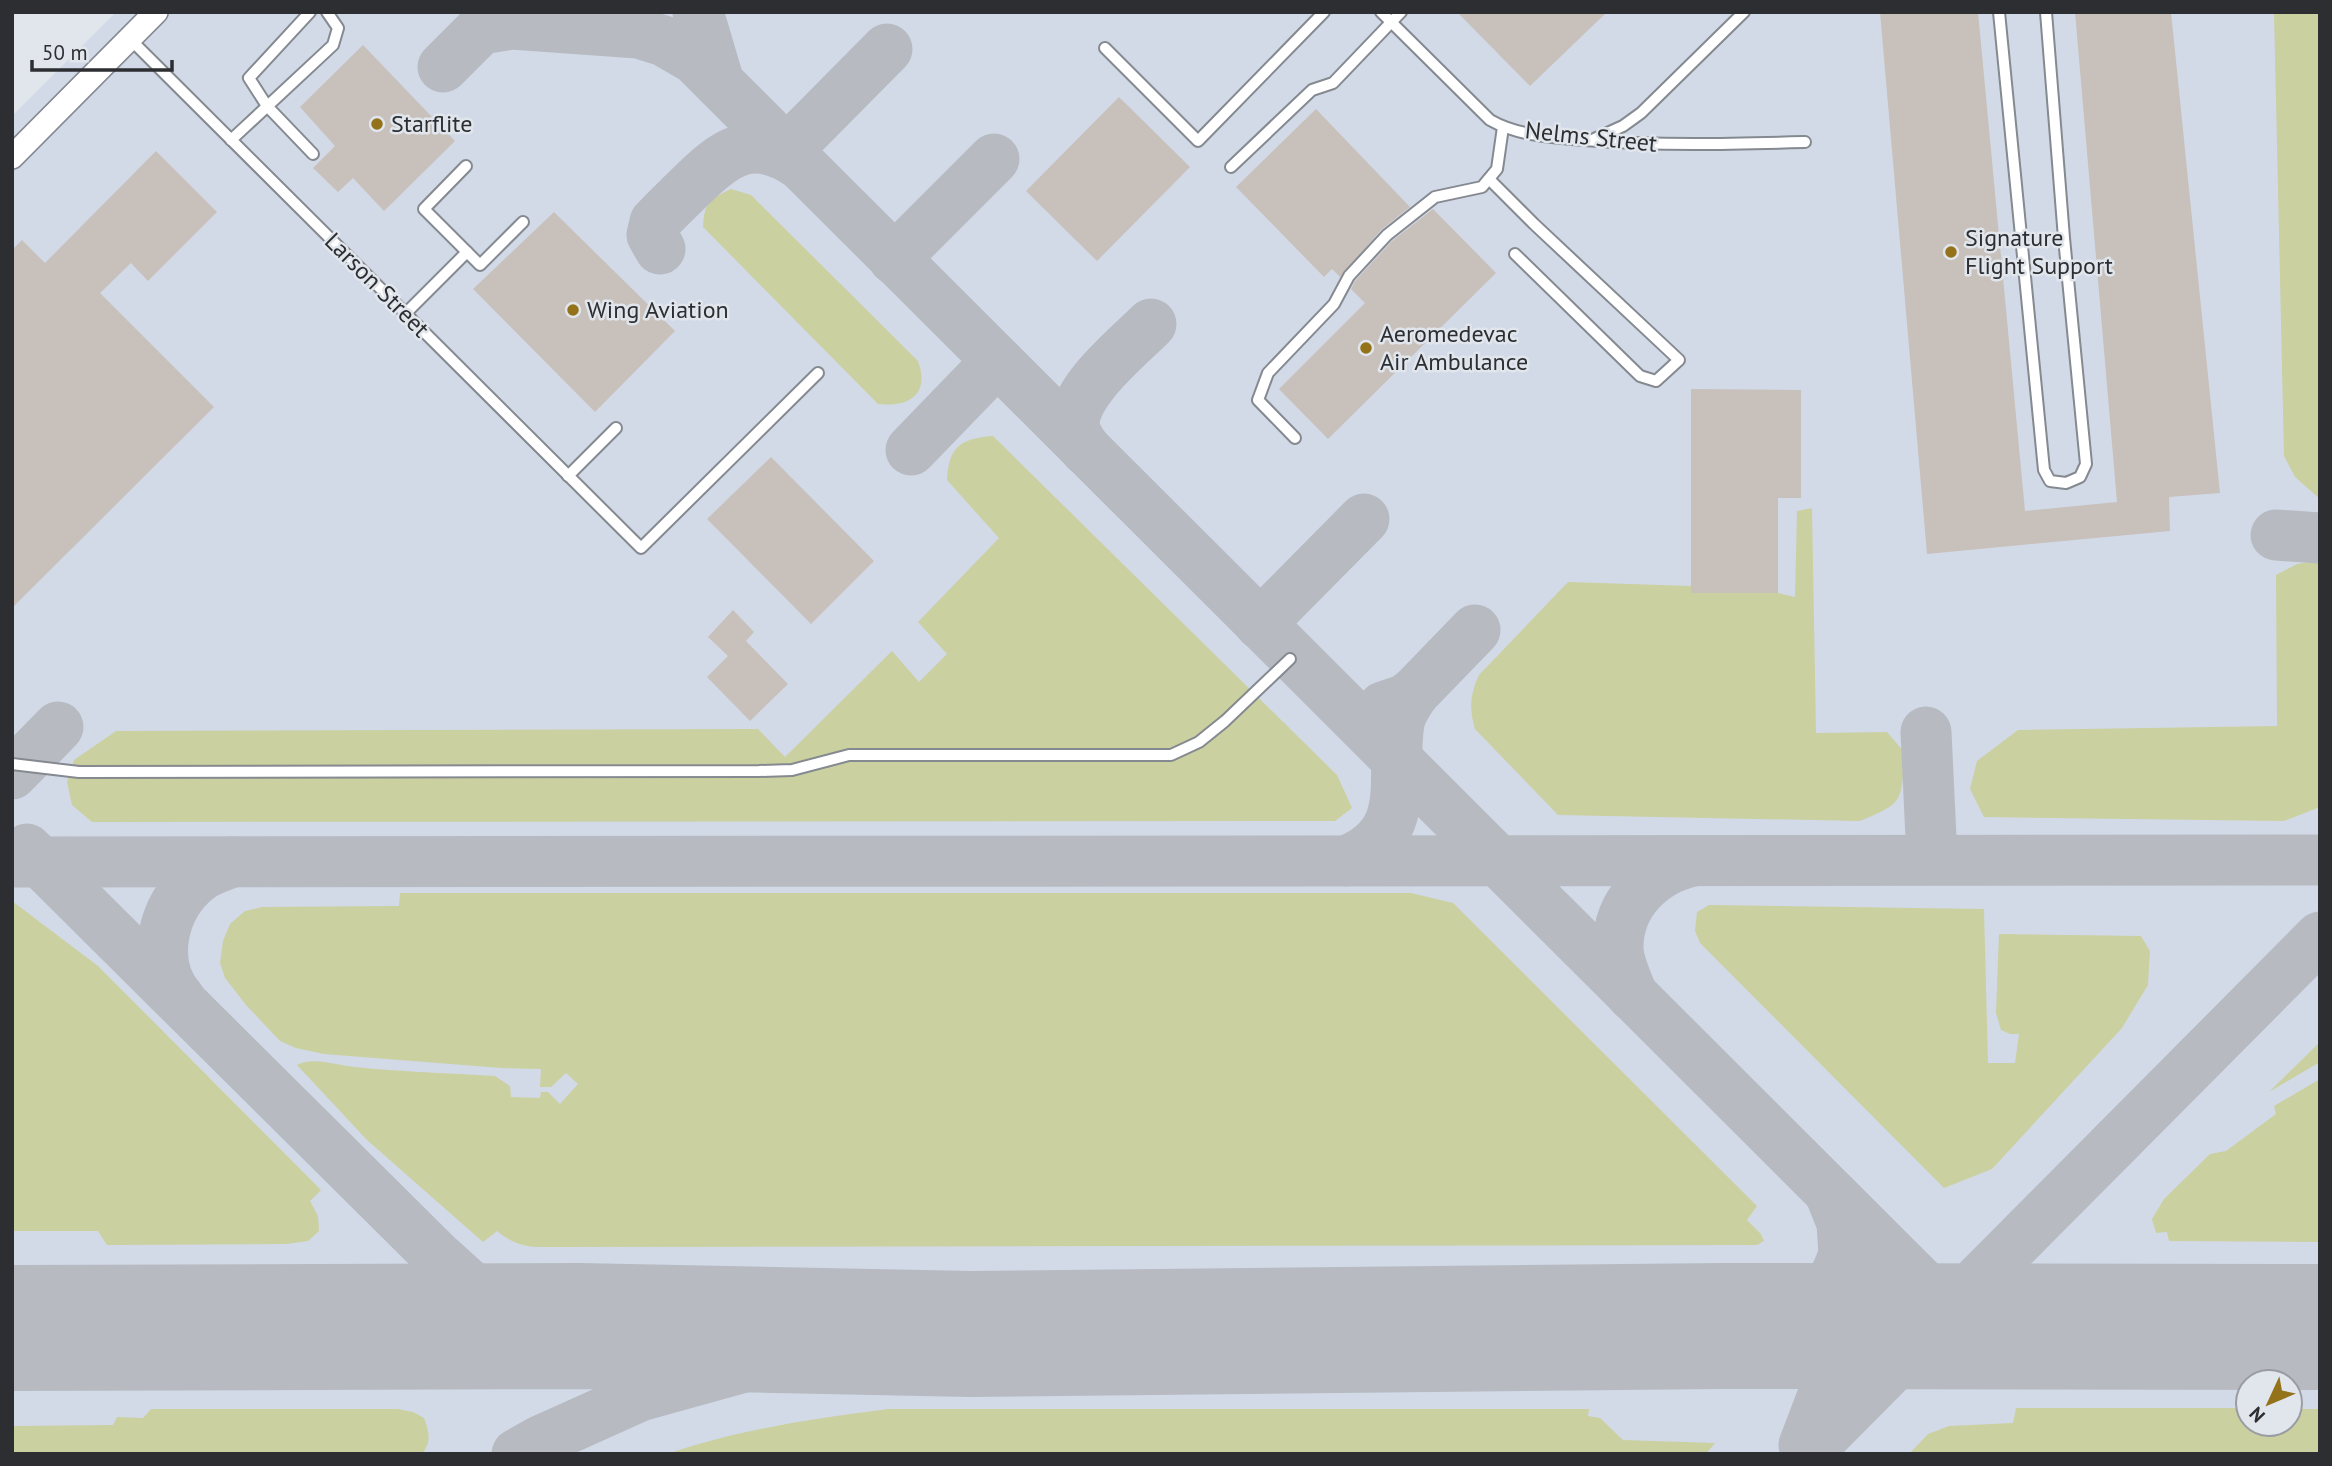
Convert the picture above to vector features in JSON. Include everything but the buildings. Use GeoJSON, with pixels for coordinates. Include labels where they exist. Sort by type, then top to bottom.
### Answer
{"type":"FeatureCollection","features":[{"type":"Feature","properties":{"kind":"street"},"geometry":{"type":"LineString","coordinates":[[12,157],[156,12]]}},
{"type":"Feature","properties":{"kind":"lane"},"geometry":{"type":"LineString","coordinates":[[310,12],[249,78],[267,106],[313,154]]}},
{"type":"Feature","properties":{"kind":"lane"},"geometry":{"type":"LineString","coordinates":[[231,140],[333,45],[338,28],[327,12]]}},
{"type":"Feature","properties":{"kind":"lane"},"geometry":{"type":"LineString","coordinates":[[1105,48],[1198,141],[1324,12]]}},
{"type":"Feature","properties":{"kind":"lane","name":"Nelms Street"},"geometry":{"type":"LineString","coordinates":[[1381,12],[1490,120],[1503,127],[1527,133],[1655,145],[1805,142]]}},
{"type":"Feature","properties":{"kind":"lane"},"geometry":{"type":"LineString","coordinates":[[1231,167],[1312,90],[1332,83],[1401,12]]}},
{"type":"Feature","properties":{"kind":"lane"},"geometry":{"type":"LineString","coordinates":[[1591,140],[1623,127],[1641,113],[1744,12]]}},
{"type":"Feature","properties":{"kind":"lane"},"geometry":{"type":"LineString","coordinates":[[1999,12],[2044,470],[2050,481],[2066,483],[2080,477],[2086,464],[2046,12]]}},
{"type":"Feature","properties":{"kind":"lane","name":"Larson Street"},"geometry":{"type":"LineString","coordinates":[[130,38],[641,548],[818,373]]}},
{"type":"Feature","properties":{"kind":"lane"},"geometry":{"type":"LineString","coordinates":[[1295,438],[1258,400],[1268,373],[1334,304],[1349,276],[1387,235],[1435,197],[1482,187],[1497,169],[1503,127]]}},
{"type":"Feature","properties":{"kind":"lane"},"geometry":{"type":"LineString","coordinates":[[466,166],[424,209],[480,265],[523,222]]}},
{"type":"Feature","properties":{"kind":"lane"},"geometry":{"type":"LineString","coordinates":[[1489,178],[1679,360],[1656,381],[1640,376],[1515,254]]}},
{"type":"Feature","properties":{"kind":"lane"},"geometry":{"type":"LineString","coordinates":[[405,314],[467,252]]}},
{"type":"Feature","properties":{"kind":"lane"},"geometry":{"type":"LineString","coordinates":[[568,475],[616,428]]}},
{"type":"Feature","properties":{"kind":"lane"},"geometry":{"type":"LineString","coordinates":[[12,764],[79,772],[759,771],[792,770],[849,755],[1171,755],[1208,735],[1290,659]]}},
{"type":"Feature","properties":{"kind":"shaded area"},"geometry":{"type":"Polygon","coordinates":[[[116,12],[2320,12],[2320,1454],[12,1454],[12,116],[116,12]]]}},
{"type":"Feature","properties":{"kind":"green space"},"geometry":{"type":"Polygon","coordinates":[[[2274,12],[2320,12],[2320,499],[2295,477],[2284,456],[2274,12]]]}},
{"type":"Feature","properties":{"kind":"green space"},"geometry":{"type":"Polygon","coordinates":[[[731,189],[751,195],[918,361],[921,382],[914,396],[899,403],[878,404],[703,227],[705,212],[710,202],[731,189]]]}},
{"type":"Feature","properties":{"kind":"green space"},"geometry":{"type":"Polygon","coordinates":[[[993,436],[1337,775],[1352,808],[1335,821],[92,822],[72,805],[67,782],[74,760],[116,731],[758,729],[785,757],[892,651],[919,682],[947,654],[918,622],[999,538],[947,480],[948,468],[958,446],[972,439],[993,436]]]}},
{"type":"Feature","properties":{"kind":"green space"},"geometry":{"type":"Polygon","coordinates":[[[1812,508],[1816,733],[1887,732],[1905,753],[1901,790],[1894,804],[1860,821],[1558,815],[1475,729],[1471,702],[1479,675],[1568,582],[1691,586],[1691,593],[1778,593],[1795,597],[1797,511],[1812,508]]]}},
{"type":"Feature","properties":{"kind":"green space"},"geometry":{"type":"Polygon","coordinates":[[[2320,560],[2320,807],[2284,821],[1984,817],[1970,789],[1977,761],[2018,730],[2277,726],[2276,575],[2297,564],[2320,560]]]}},
{"type":"Feature","properties":{"kind":"green space"},"geometry":{"type":"Polygon","coordinates":[[[400,893],[1411,893],[1453,903],[1757,1206],[1747,1220],[1764,1241],[1757,1245],[538,1247],[516,1243],[497,1231],[483,1242],[367,1140],[297,1065],[318,1061],[372,1069],[495,1076],[510,1086],[511,1097],[540,1098],[541,1092],[548,1092],[560,1104],[578,1084],[566,1073],[551,1087],[540,1087],[541,1069],[324,1054],[296,1048],[280,1041],[246,1005],[225,978],[220,963],[223,941],[230,924],[245,911],[262,907],[399,906],[400,893]]]}},
{"type":"Feature","properties":{"kind":"green space"},"geometry":{"type":"Polygon","coordinates":[[[12,901],[98,966],[321,1190],[310,1201],[318,1216],[319,1231],[308,1241],[287,1244],[107,1245],[98,1231],[12,1231],[12,901]]]}},
{"type":"Feature","properties":{"kind":"green space"},"geometry":{"type":"Polygon","coordinates":[[[1709,905],[1984,909],[1988,1063],[2015,1063],[2019,1034],[2001,1030],[1996,1013],[1999,934],[2141,936],[2150,951],[2148,985],[2122,1028],[1992,1169],[1944,1188],[1700,943],[1695,931],[1697,912],[1709,905]]]}},
{"type":"Feature","properties":{"kind":"green space"},"geometry":{"type":"Polygon","coordinates":[[[2320,1042],[2320,1062],[2269,1092],[2320,1042]]]}},
{"type":"Feature","properties":{"kind":"green space"},"geometry":{"type":"Polygon","coordinates":[[[2320,1079],[2320,1242],[2169,1241],[2167,1232],[2156,1233],[2152,1219],[2164,1199],[2210,1154],[2226,1151],[2276,1114],[2274,1106],[2320,1079]]]}},
{"type":"Feature","properties":{"kind":"green space"},"geometry":{"type":"Polygon","coordinates":[[[2016,1408],[2234,1408],[2234,1438],[2304,1438],[2304,1409],[2320,1409],[2320,1454],[1909,1454],[1928,1434],[1949,1426],[2013,1423],[2016,1408]]]}},
{"type":"Feature","properties":{"kind":"green space"},"geometry":{"type":"Polygon","coordinates":[[[151,1409],[398,1409],[424,1418],[428,1441],[422,1454],[12,1454],[12,1426],[113,1425],[117,1417],[143,1418],[151,1409]]]}},
{"type":"Feature","properties":{"kind":"green space"},"geometry":{"type":"Polygon","coordinates":[[[888,1409],[1589,1409],[1588,1416],[1600,1418],[1623,1440],[1715,1443],[1706,1454],[667,1454],[749,1431],[888,1409]]]}},
{"type":"Feature","properties":{"kind":"taxiway"},"geometry":{"type":"LineString","coordinates":[[698,12],[719,83]]}},
{"type":"Feature","properties":{"kind":"taxiway"},"geometry":{"type":"LineString","coordinates":[[443,67],[481,29],[512,24],[638,33],[664,41],[695,59],[1936,1298],[1965,1316],[2020,1328]]}},
{"type":"Feature","properties":{"kind":"taxiway"},"geometry":{"type":"LineString","coordinates":[[786,151],[887,49]]}},
{"type":"Feature","properties":{"kind":"taxiway"},"geometry":{"type":"LineString","coordinates":[[660,249],[652,235],[655,222],[714,165],[726,157],[752,148],[766,149],[798,163]]}},
{"type":"Feature","properties":{"kind":"taxiway"},"geometry":{"type":"LineString","coordinates":[[894,259],[994,159]]}},
{"type":"Feature","properties":{"kind":"taxiway"},"geometry":{"type":"LineString","coordinates":[[1086,450],[1074,425],[1076,412],[1083,398],[1104,370],[1151,324]]}},
{"type":"Feature","properties":{"kind":"taxiway"},"geometry":{"type":"LineString","coordinates":[[911,450],[997,361]]}},
{"type":"Feature","properties":{"kind":"taxiway"},"geometry":{"type":"LineString","coordinates":[[1260,624],[1364,519]]}},
{"type":"Feature","properties":{"kind":"taxiway"},"geometry":{"type":"LineString","coordinates":[[2276,535],[2320,538]]}},
{"type":"Feature","properties":{"kind":"taxiway"},"geometry":{"type":"LineString","coordinates":[[1383,707],[1404,700],[1414,693],[1475,630]]}},
{"type":"Feature","properties":{"kind":"taxiway"},"geometry":{"type":"LineString","coordinates":[[1346,861],[1368,850],[1382,836],[1391,820],[1395,803],[1399,723],[1414,693]]}},
{"type":"Feature","properties":{"kind":"taxiway"},"geometry":{"type":"LineString","coordinates":[[12,774],[58,727]]}},
{"type":"Feature","properties":{"kind":"taxiway"},"geometry":{"type":"LineString","coordinates":[[1926,732],[1932,859]]}},
{"type":"Feature","properties":{"kind":"taxiway"},"geometry":{"type":"LineString","coordinates":[[27,849],[463,1280],[509,1308],[579,1326]]}},
{"type":"Feature","properties":{"kind":"taxiway"},"geometry":{"type":"LineString","coordinates":[[12,862],[2320,860]]}},
{"type":"Feature","properties":{"kind":"taxiway"},"geometry":{"type":"LineString","coordinates":[[1633,996],[1618,949],[1623,918],[1639,892],[1651,881],[1663,872],[1693,861]]}},
{"type":"Feature","properties":{"kind":"taxiway"},"geometry":{"type":"LineString","coordinates":[[180,999],[170,985],[165,969],[163,952],[168,919],[176,903],[198,878],[232,862]]}},
{"type":"Feature","properties":{"kind":"taxiway"},"geometry":{"type":"LineString","coordinates":[[1806,1454],[2320,937]]}},
{"type":"Feature","properties":{"kind":"taxiway"},"geometry":{"type":"LineString","coordinates":[[1804,1445],[1827,1385],[1840,1306],[1844,1255],[1842,1223],[1830,1193]]}},
{"type":"Feature","properties":{"kind":"taxiway"},"geometry":{"type":"LineString","coordinates":[[1721,1326],[1781,1322],[1797,1317],[1822,1296],[1843,1257]]}},
{"type":"Feature","properties":{"kind":"taxiway"},"geometry":{"type":"LineString","coordinates":[[517,1454],[640,1396],[759,1363],[971,1334]]}},
{"type":"Feature","properties":{"kind":"runway"},"geometry":{"type":"LineString","coordinates":[[12,1328],[579,1326],[971,1334],[1721,1326],[2320,1327]]}},
{"type":"Feature","properties":{"kind":"place","name":"Starflite"},"geometry":{"type":"Point","coordinates":[377,124]}},
{"type":"Feature","properties":{"kind":"place","name":"Signature Flight Support"},"geometry":{"type":"Point","coordinates":[1951,252]}},
{"type":"Feature","properties":{"kind":"place","name":"Wing Aviation"},"geometry":{"type":"Point","coordinates":[573,310]}},
{"type":"Feature","properties":{"kind":"place","name":"Aeromedevac Air Ambulance"},"geometry":{"type":"Point","coordinates":[1366,348]}}]}
